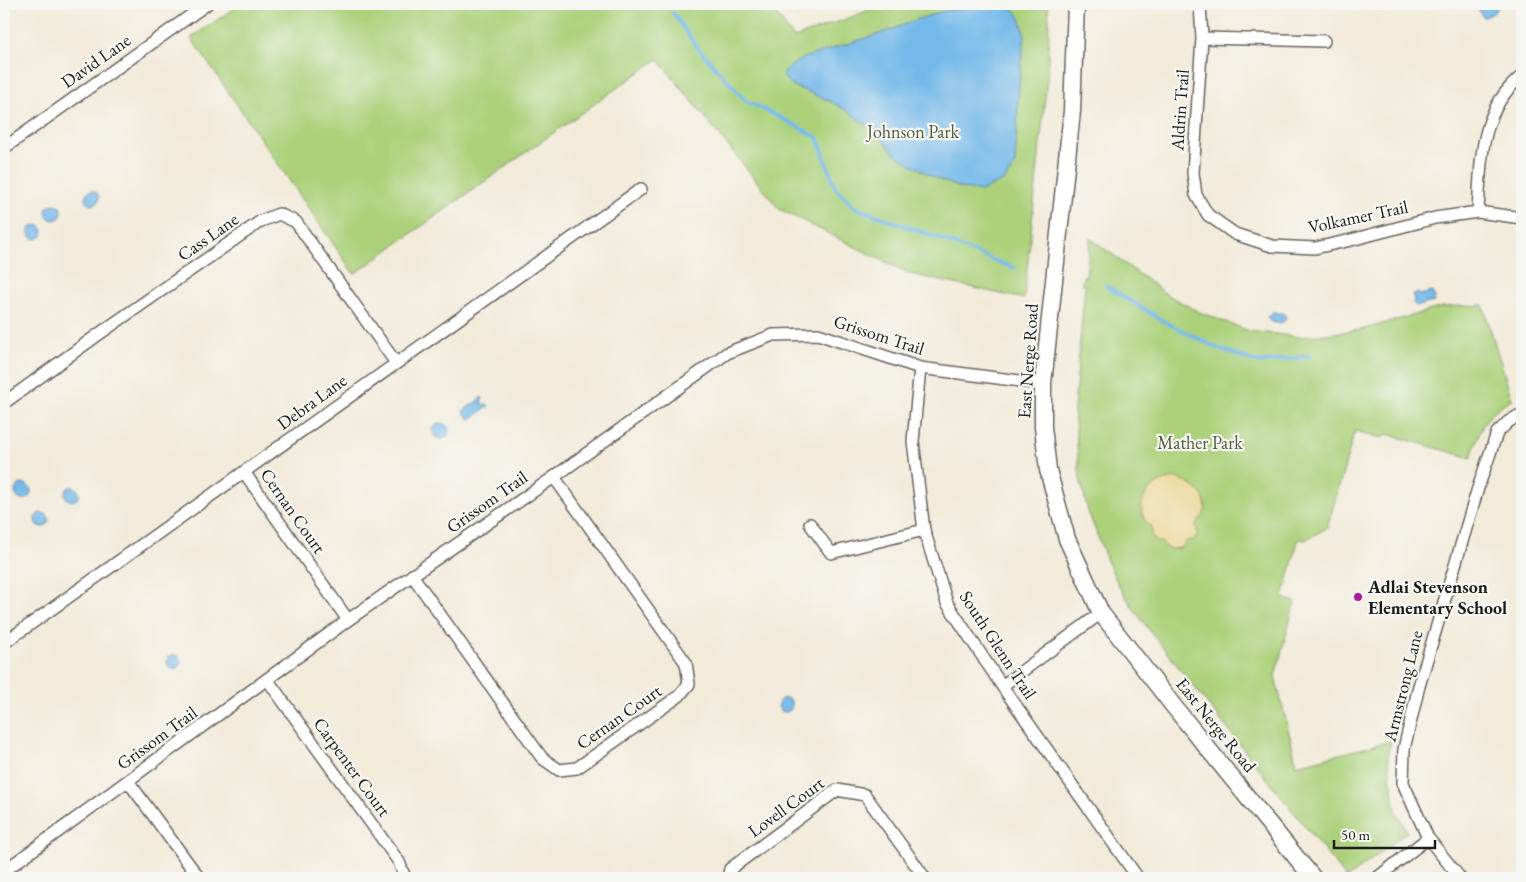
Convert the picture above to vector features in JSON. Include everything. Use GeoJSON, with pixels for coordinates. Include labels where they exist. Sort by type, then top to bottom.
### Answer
{"type":"FeatureCollection","features":[{"type":"Feature","properties":{"kind":"main road","name":"East Nerge Road"},"geometry":{"type":"LineString","coordinates":[[1076,4],[1072,111],[1043,384],[1043,427],[1048,470],[1067,539],[1101,612],[1313,878]]}},
{"type":"Feature","properties":{"kind":"street","name":"David Lane"},"geometry":{"type":"LineString","coordinates":[[4,148],[208,4]]}},
{"type":"Feature","properties":{"kind":"street","name":"Aldrin Trail"},"geometry":{"type":"LineString","coordinates":[[1200,4],[1202,38],[1193,173],[1196,195],[1208,215]]}},
{"type":"Feature","properties":{"kind":"street"},"geometry":{"type":"LineString","coordinates":[[1202,38],[1324,41]]}},
{"type":"Feature","properties":{"kind":"street"},"geometry":{"type":"LineString","coordinates":[[1478,212],[1482,150],[1491,115],[1512,84],[1522,76]]}},
{"type":"Feature","properties":{"kind":"street","name":"Debra Lane"},"geometry":{"type":"LineString","coordinates":[[4,643],[641,189]]}},
{"type":"Feature","properties":{"kind":"street","name":"Volkamer Trail"},"geometry":{"type":"LineString","coordinates":[[1208,215],[1235,234],[1272,246],[1315,248],[1435,218],[1478,212],[1522,218]]}},
{"type":"Feature","properties":{"kind":"street","name":"Cass Lane"},"geometry":{"type":"LineString","coordinates":[[4,403],[261,221],[279,214],[296,222],[396,363]]}},
{"type":"Feature","properties":{"kind":"street","name":"Grissom Trail"},"geometry":{"type":"LineString","coordinates":[[4,871],[348,620],[554,477],[727,353],[774,336],[818,334],[920,368],[1043,384]]}},
{"type":"Feature","properties":{"kind":"street","name":"South Glenn Trail"},"geometry":{"type":"LineString","coordinates":[[920,368],[913,442],[924,530],[947,603],[1002,686],[1138,878]]}},
{"type":"Feature","properties":{"kind":"street","name":"Armstrong Lane"},"geometry":{"type":"LineString","coordinates":[[1460,878],[1428,838],[1403,783],[1404,749],[1419,686],[1481,479],[1497,433],[1508,422],[1520,415]]}},
{"type":"Feature","properties":{"kind":"street","name":"Cernan Court"},"geometry":{"type":"LineString","coordinates":[[244,472],[348,620]]}},
{"type":"Feature","properties":{"kind":"street","name":"Cernan Court"},"geometry":{"type":"LineString","coordinates":[[412,575],[542,758],[559,770],[577,768],[679,696],[689,684],[686,663],[554,477]]}},
{"type":"Feature","properties":{"kind":"street"},"geometry":{"type":"LineString","coordinates":[[810,524],[831,553],[924,530]]}},
{"type":"Feature","properties":{"kind":"street"},"geometry":{"type":"LineString","coordinates":[[1002,686],[1101,612]]}},
{"type":"Feature","properties":{"kind":"street","name":"Carpenter Court"},"geometry":{"type":"LineString","coordinates":[[267,679],[399,862],[405,878]]}},
{"type":"Feature","properties":{"kind":"street"},"geometry":{"type":"LineString","coordinates":[[128,781],[199,878]]}},
{"type":"Feature","properties":{"kind":"street","name":"Lovell Court"},"geometry":{"type":"LineString","coordinates":[[728,878],[730,870],[836,790],[865,795],[925,878]]}},
{"type":"Feature","properties":{"kind":"street"},"geometry":{"type":"LineString","coordinates":[[1377,878],[1428,838]]}},
{"type":"Feature","properties":{"kind":"green space","name":"Johnson Park"},"geometry":{"type":"Polygon","coordinates":[[[240,4],[769,4],[794,38],[886,4],[1048,4],[1048,69],[1024,299],[910,274],[779,209],[658,59],[354,274],[191,38],[240,4]]]}},
{"type":"Feature","properties":{"kind":"green space","name":"Mather Park"},"geometry":{"type":"Polygon","coordinates":[[[1090,238],[1166,294],[1199,312],[1249,331],[1300,337],[1361,330],[1442,307],[1483,305],[1512,399],[1495,410],[1484,423],[1471,458],[1387,434],[1382,438],[1355,431],[1327,528],[1305,540],[1300,539],[1298,541],[1283,598],[1295,602],[1275,676],[1297,765],[1391,741],[1388,757],[1396,810],[1407,832],[1348,878],[1346,878],[1153,635],[1119,586],[1108,563],[1088,511],[1080,479],[1074,410],[1085,285],[1082,284],[1083,276],[1086,276],[1090,238]]]}},
{"type":"Feature","properties":{"kind":"sand"},"geometry":{"type":"Polygon","coordinates":[[[1176,478],[1187,482],[1201,494],[1204,499],[1205,511],[1203,517],[1196,525],[1198,534],[1192,541],[1189,539],[1181,548],[1169,549],[1160,541],[1158,543],[1151,536],[1152,530],[1142,514],[1142,504],[1147,493],[1154,485],[1176,478]]]}},
{"type":"Feature","properties":{"kind":"water"},"geometry":{"type":"Polygon","coordinates":[[[1488,4],[1497,4],[1498,7],[1492,14],[1483,17],[1479,11],[1488,4]]]}},
{"type":"Feature","properties":{"kind":"water"},"geometry":{"type":"Polygon","coordinates":[[[1006,5],[1016,11],[1021,20],[1025,35],[1019,85],[1015,164],[1005,180],[982,191],[960,188],[933,177],[896,155],[878,134],[847,111],[832,102],[791,85],[782,75],[788,68],[803,58],[943,11],[1006,5]]]}},
{"type":"Feature","properties":{"kind":"water"},"geometry":{"type":"Polygon","coordinates":[[[89,191],[95,191],[99,198],[95,205],[89,205],[85,201],[85,195],[89,191]]]}},
{"type":"Feature","properties":{"kind":"water"},"geometry":{"type":"Polygon","coordinates":[[[51,204],[57,204],[62,209],[60,218],[51,220],[46,215],[46,209],[51,204]]]}},
{"type":"Feature","properties":{"kind":"water"},"geometry":{"type":"Polygon","coordinates":[[[33,225],[39,225],[43,232],[39,239],[33,239],[29,235],[29,229],[33,225]]]}},
{"type":"Feature","properties":{"kind":"water"},"geometry":{"type":"Polygon","coordinates":[[[1432,292],[1435,297],[1434,302],[1417,306],[1413,303],[1413,295],[1432,292]]]}},
{"type":"Feature","properties":{"kind":"water"},"geometry":{"type":"Polygon","coordinates":[[[1272,312],[1282,313],[1286,319],[1281,323],[1271,322],[1267,317],[1272,312]]]}},
{"type":"Feature","properties":{"kind":"water"},"geometry":{"type":"Polygon","coordinates":[[[482,397],[481,403],[489,406],[470,420],[463,411],[482,397]]]}},
{"type":"Feature","properties":{"kind":"water"},"geometry":{"type":"Polygon","coordinates":[[[441,423],[449,431],[441,439],[433,431],[441,423]]]}},
{"type":"Feature","properties":{"kind":"water"},"geometry":{"type":"Polygon","coordinates":[[[23,484],[31,492],[23,500],[15,492],[23,484]]]}},
{"type":"Feature","properties":{"kind":"water"},"geometry":{"type":"Polygon","coordinates":[[[69,487],[75,487],[79,494],[75,501],[69,501],[65,497],[65,491],[69,487]]]}},
{"type":"Feature","properties":{"kind":"water"},"geometry":{"type":"Polygon","coordinates":[[[39,513],[45,513],[49,520],[45,527],[39,527],[35,523],[35,517],[39,513]]]}},
{"type":"Feature","properties":{"kind":"water"},"geometry":{"type":"Polygon","coordinates":[[[171,655],[177,655],[181,662],[177,669],[171,669],[167,665],[167,659],[171,655]]]}},
{"type":"Feature","properties":{"kind":"water"},"geometry":{"type":"Polygon","coordinates":[[[782,698],[788,698],[792,705],[788,712],[782,712],[778,708],[778,702],[782,698]]]}},
{"type":"Feature","properties":{"kind":"waterway"},"geometry":{"type":"LineString","coordinates":[[673,13],[697,47],[746,101],[818,138],[835,187],[854,207],[1014,268]]}},
{"type":"Feature","properties":{"kind":"waterway"},"geometry":{"type":"LineString","coordinates":[[1106,286],[1165,322],[1217,348],[1259,363],[1309,356]]}},
{"type":"Feature","properties":{"kind":"place","name":"Adlai Stevenson Elementary School"},"geometry":{"type":"Point","coordinates":[1358,597]}}]}
